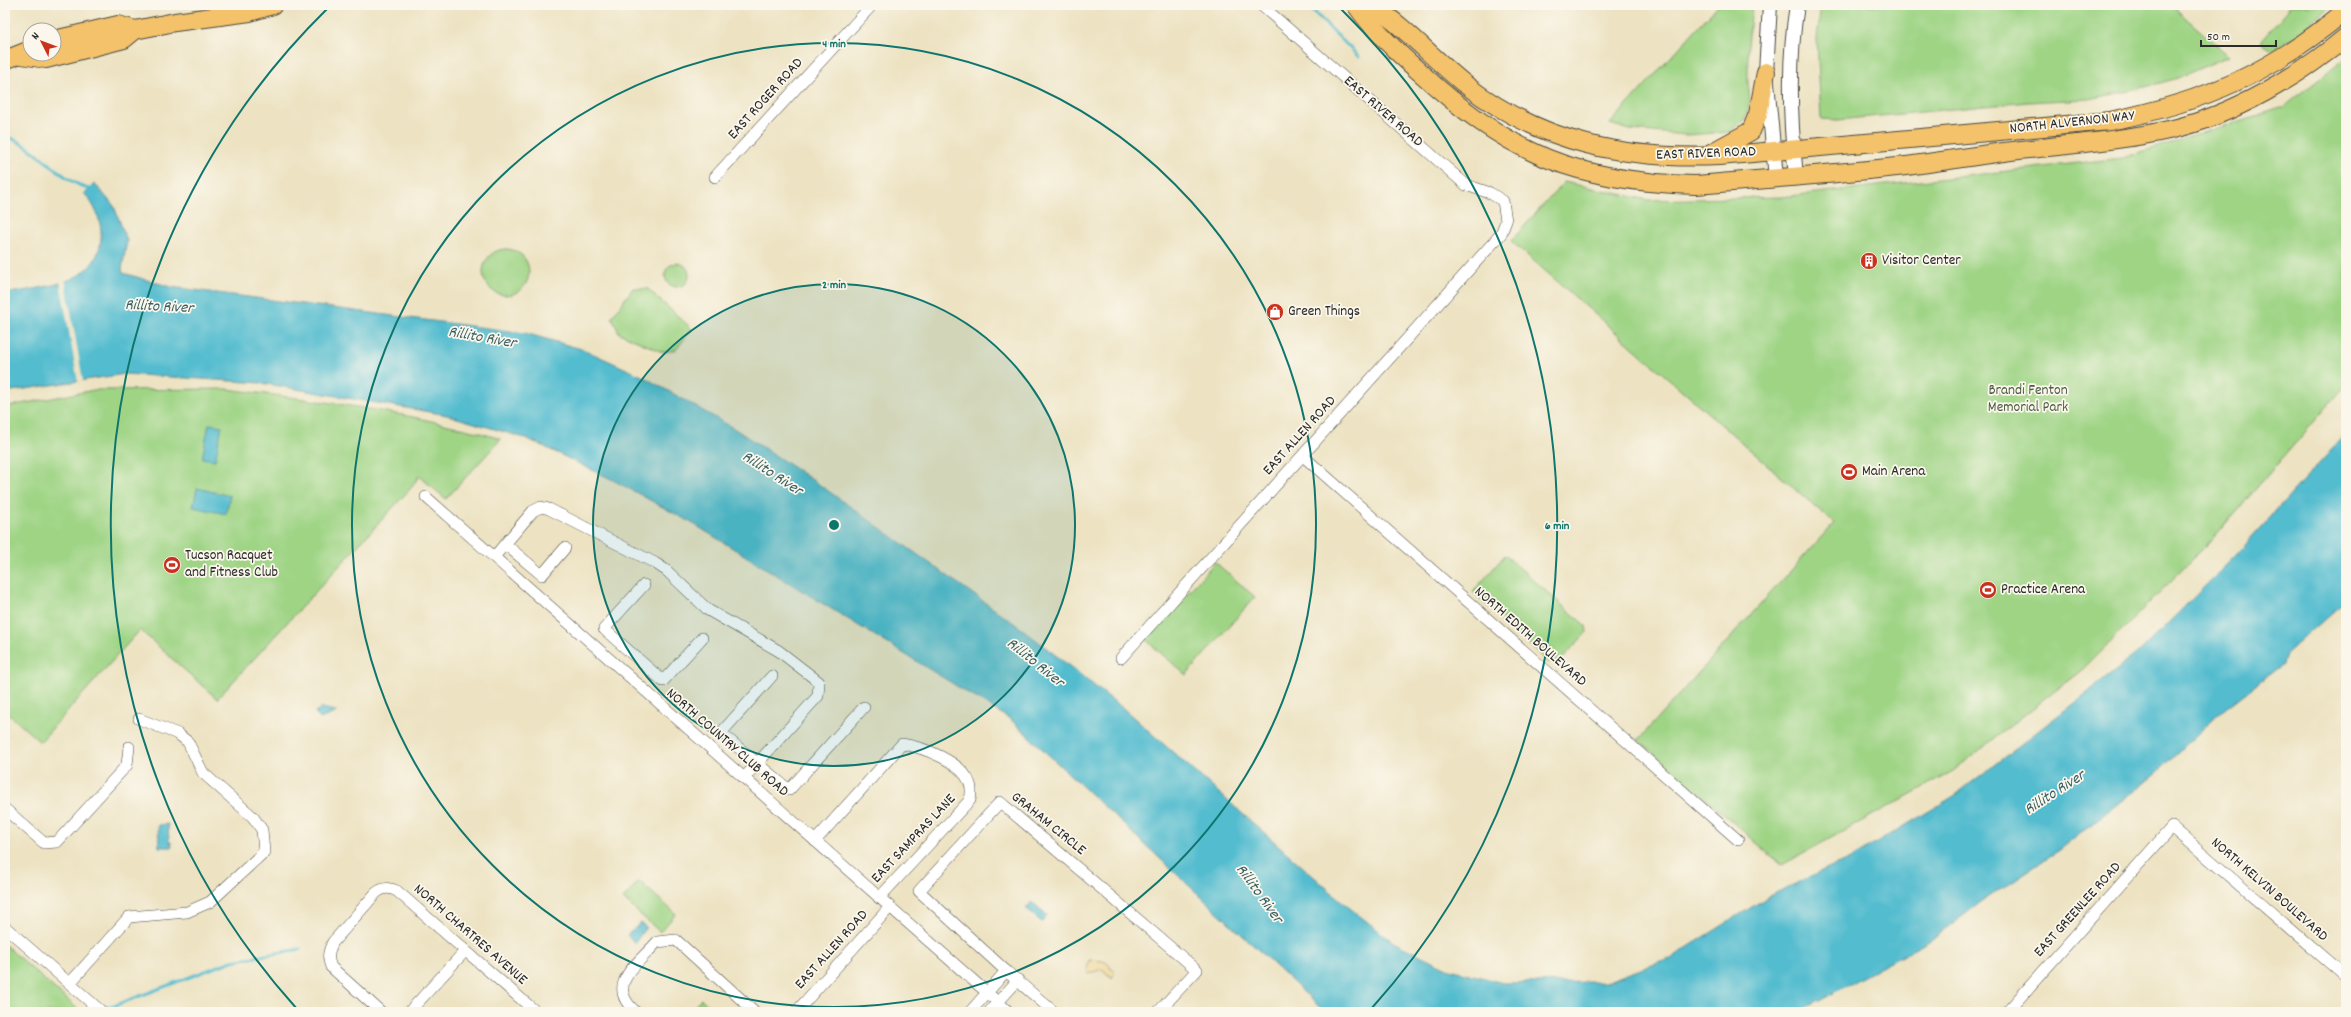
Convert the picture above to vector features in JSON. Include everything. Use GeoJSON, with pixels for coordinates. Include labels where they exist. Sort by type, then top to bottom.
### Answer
{"type":"FeatureCollection","features":[{"type":"Feature","properties":{"kind":"main road"},"geometry":{"type":"LineString","coordinates":[[62,55],[124,39],[135,30],[175,22],[250,12],[273,5]]}},
{"type":"Feature","properties":{"kind":"main road","name":"EAST RIVER ROAD"},"geometry":{"type":"LineString","coordinates":[[1356,5],[1372,28],[1461,110],[1498,135],[1535,154],[1579,170],[1637,182],[1695,184],[1796,176]]}},
{"type":"Feature","properties":{"kind":"main road","name":"EAST RIVER ROAD"},"geometry":{"type":"LineString","coordinates":[[1371,5],[1387,15],[1466,85],[1494,105],[1522,120],[1557,135],[1618,152],[1674,158],[1773,151]]}},
{"type":"Feature","properties":{"kind":"main road","name":"NORTH ALVERNON WAY"},"geometry":{"type":"LineString","coordinates":[[1773,151],[2110,121],[2161,111],[2205,96],[2249,76],[2311,39],[2346,10]]}},
{"type":"Feature","properties":{"kind":"main road"},"geometry":{"type":"LineString","coordinates":[[62,38],[118,24],[135,30]]}},
{"type":"Feature","properties":{"kind":"main road","name":"NORTH ALVERNON WAY"},"geometry":{"type":"LineString","coordinates":[[1796,176],[1907,166],[2003,152],[2121,139],[2174,129],[2226,111],[2270,88],[2297,73],[2346,36]]}},
{"type":"Feature","properties":{"kind":"main road"},"geometry":{"type":"LineString","coordinates":[[5,60],[22,54]]}},
{"type":"Feature","properties":{"kind":"main road"},"geometry":{"type":"LineString","coordinates":[[1705,157],[1751,131],[1758,114],[1766,72]]}},
{"type":"Feature","properties":{"kind":"street","name":"EAST ROGER ROAD"},"geometry":{"type":"LineString","coordinates":[[715,177],[872,5]]}},
{"type":"Feature","properties":{"kind":"street","name":"EAST RIVER ROAD"},"geometry":{"type":"LineString","coordinates":[[1261,5],[1466,185],[1490,193],[1503,201],[1506,221],[1501,234]]}},
{"type":"Feature","properties":{"kind":"street","name":"EAST RIVER ROAD"},"geometry":{"type":"LineString","coordinates":[[1770,5],[1766,72],[1773,151]]}},
{"type":"Feature","properties":{"kind":"street"},"geometry":{"type":"LineString","coordinates":[[1796,176],[1792,73],[1793,30],[1797,5]]}},
{"type":"Feature","properties":{"kind":"street"},"geometry":{"type":"LineString","coordinates":[[1773,151],[1776,178]]}},
{"type":"Feature","properties":{"kind":"street","name":"EAST ALLEN ROAD"},"geometry":{"type":"LineString","coordinates":[[1120,658],[1501,234]]}},
{"type":"Feature","properties":{"kind":"street","name":"NORTH EDITH BOULEVARD"},"geometry":{"type":"LineString","coordinates":[[1303,456],[1738,840]]}},
{"type":"Feature","properties":{"kind":"street","name":"NORTH COUNTRY CLUB ROAD"},"geometry":{"type":"LineString","coordinates":[[426,497],[1009,1012]]}},
{"type":"Feature","properties":{"kind":"street"},"geometry":{"type":"LineString","coordinates":[[494,557],[533,510],[541,507],[549,509],[661,567],[708,610],[779,651],[800,665],[819,682],[818,696],[744,778]]}},
{"type":"Feature","properties":{"kind":"street"},"geometry":{"type":"LineString","coordinates":[[504,544],[542,575],[565,548]]}},
{"type":"Feature","properties":{"kind":"street"},"geometry":{"type":"LineString","coordinates":[[644,585],[604,629],[663,681],[702,638]]}},
{"type":"Feature","properties":{"kind":"street"},"geometry":{"type":"LineString","coordinates":[[618,666],[631,653]]}},
{"type":"Feature","properties":{"kind":"street"},"geometry":{"type":"LineString","coordinates":[[772,676],[721,733],[789,790],[864,707]]}},
{"type":"Feature","properties":{"kind":"street"},"geometry":{"type":"LineString","coordinates":[[70,983],[129,917],[187,912],[210,902],[264,852],[262,830],[236,801],[203,773],[188,742],[178,734],[139,719]]}},
{"type":"Feature","properties":{"kind":"street","name":"EAST SAMPRAS LANE"},"geometry":{"type":"LineString","coordinates":[[815,841],[902,744],[919,747],[935,754],[965,774],[971,785],[970,800],[879,898]]}},
{"type":"Feature","properties":{"kind":"street"},"geometry":{"type":"LineString","coordinates":[[5,809],[44,843],[52,846],[62,839],[127,765],[129,747]]}},
{"type":"Feature","properties":{"kind":"street","name":"GRAHAM CIRCLE"},"geometry":{"type":"LineString","coordinates":[[1054,1012],[1006,971],[919,891],[1000,802],[1197,970],[1158,1012]]}},
{"type":"Feature","properties":{"kind":"street","name":"NORTH KELVIN BOULEVARD"},"geometry":{"type":"LineString","coordinates":[[2172,827],[2346,977]]}},
{"type":"Feature","properties":{"kind":"street","name":"EAST GREENLEE ROAD"},"geometry":{"type":"LineString","coordinates":[[2007,1012],[2172,827]]}},
{"type":"Feature","properties":{"kind":"street","name":"NORTH CHARTRES AVENUE"},"geometry":{"type":"LineString","coordinates":[[381,1012],[331,967],[328,958],[328,951],[333,942],[382,888],[390,888],[397,891],[536,1012]]}},
{"type":"Feature","properties":{"kind":"street","name":"EAST ALLEN ROAD"},"geometry":{"type":"LineString","coordinates":[[796,1012],[890,907]]}},
{"type":"Feature","properties":{"kind":"street"},"geometry":{"type":"LineString","coordinates":[[5,927],[102,1012]]}},
{"type":"Feature","properties":{"kind":"street"},"geometry":{"type":"LineString","coordinates":[[636,1012],[627,1005],[621,994],[622,982],[657,942],[676,940],[755,1012]]}},
{"type":"Feature","properties":{"kind":"street"},"geometry":{"type":"LineString","coordinates":[[409,1012],[465,951]]}},
{"type":"Feature","properties":{"kind":"street"},"geometry":{"type":"LineString","coordinates":[[970,1012],[1006,971]]}},
{"type":"Feature","properties":{"kind":"street"},"geometry":{"type":"LineString","coordinates":[[989,1012],[1018,980]]}},
{"type":"Feature","properties":{"kind":"green space"},"geometry":{"type":"Polygon","coordinates":[[[1718,5],[1752,5],[1748,45],[1748,82],[1750,102],[1745,119],[1729,132],[1686,135],[1630,130],[1610,124],[1718,5]]]}},
{"type":"Feature","properties":{"kind":"green space"},"geometry":{"type":"Polygon","coordinates":[[[1821,5],[2171,5],[2229,56],[2175,79],[2130,91],[2088,99],[2028,102],[1837,120],[1821,119],[1817,38],[1821,5]]]}},
{"type":"Feature","properties":{"kind":"green space"},"geometry":{"type":"Polygon","coordinates":[[[2292,5],[2333,5],[2292,39],[2272,51],[2261,41],[2292,5]]]}},
{"type":"Feature","properties":{"kind":"green space","name":"Brandi Fenton Memorial Park"},"geometry":{"type":"Polygon","coordinates":[[[2346,58],[2346,385],[2207,545],[2083,669],[1953,771],[1782,865],[1638,740],[1834,523],[1511,241],[1564,182],[1648,200],[1781,197],[2122,158],[2284,107],[2346,58]]]}},
{"type":"Feature","properties":{"kind":"green space"},"geometry":{"type":"Polygon","coordinates":[[[501,249],[511,249],[519,253],[525,259],[529,267],[529,277],[525,285],[519,291],[511,295],[501,295],[493,291],[487,285],[483,277],[483,267],[487,259],[493,253],[501,249]]]}},
{"type":"Feature","properties":{"kind":"green space"},"geometry":{"type":"Polygon","coordinates":[[[677,263],[682,264],[688,270],[688,280],[682,286],[677,287],[672,286],[666,280],[665,275],[666,270],[672,264],[677,263]]]}},
{"type":"Feature","properties":{"kind":"green space"},"geometry":{"type":"Polygon","coordinates":[[[633,288],[648,289],[692,329],[676,350],[662,352],[619,333],[612,317],[633,288]]]}},
{"type":"Feature","properties":{"kind":"green space","name":"Tucson Racquet and Fitness Club"},"geometry":{"type":"Polygon","coordinates":[[[227,389],[400,414],[434,421],[501,439],[446,499],[419,476],[411,488],[217,699],[140,630],[40,742],[5,711],[5,407],[94,390],[227,389]]]}},
{"type":"Feature","properties":{"kind":"green space"},"geometry":{"type":"Polygon","coordinates":[[[1505,555],[1586,626],[1587,632],[1560,661],[1548,662],[1473,592],[1505,555]]]}},
{"type":"Feature","properties":{"kind":"green space"},"geometry":{"type":"Polygon","coordinates":[[[1215,562],[1255,597],[1186,675],[1146,640],[1215,562]]]}},
{"type":"Feature","properties":{"kind":"green space"},"geometry":{"type":"Polygon","coordinates":[[[639,881],[676,914],[660,932],[623,899],[639,881]]]}},
{"type":"Feature","properties":{"kind":"green space"},"geometry":{"type":"Polygon","coordinates":[[[5,945],[81,1012],[5,1012],[5,945]]]}},
{"type":"Feature","properties":{"kind":"green space"},"geometry":{"type":"Polygon","coordinates":[[[701,999],[711,1007],[706,1012],[699,1012],[694,1007],[701,999]]]}},
{"type":"Feature","properties":{"kind":"sand"},"geometry":{"type":"Polygon","coordinates":[[[1089,960],[1102,961],[1108,964],[1115,972],[1112,978],[1102,969],[1088,974],[1087,970],[1089,960]]]}},
{"type":"Feature","properties":{"kind":"water","name":"Rillito River"},"geometry":{"type":"Polygon","coordinates":[[[94,183],[114,206],[127,241],[122,269],[123,273],[171,287],[525,333],[585,350],[644,377],[735,429],[817,483],[1025,631],[1125,710],[1346,905],[1393,942],[1447,968],[1503,983],[1605,982],[1669,959],[1771,895],[1850,859],[1954,796],[2136,655],[2238,553],[2346,434],[2346,600],[2286,654],[2283,664],[2218,714],[2158,772],[2056,852],[1980,903],[1929,941],[1799,1012],[1325,1012],[1010,719],[692,523],[613,480],[528,439],[447,415],[261,383],[125,374],[5,392],[5,294],[66,281],[79,275],[90,266],[98,254],[101,238],[99,219],[84,193],[94,183]]]}},
{"type":"Feature","properties":{"kind":"water"},"geometry":{"type":"Polygon","coordinates":[[[209,424],[222,426],[215,460],[202,458],[209,424]]]}},
{"type":"Feature","properties":{"kind":"water"},"geometry":{"type":"Polygon","coordinates":[[[197,488],[230,496],[226,514],[193,507],[197,488]]]}},
{"type":"Feature","properties":{"kind":"water"},"geometry":{"type":"Polygon","coordinates":[[[322,708],[336,711],[335,713],[320,719],[315,712],[322,708]]]}},
{"type":"Feature","properties":{"kind":"water"},"geometry":{"type":"Polygon","coordinates":[[[168,824],[169,842],[171,842],[172,847],[159,847],[158,825],[168,824]]]}},
{"type":"Feature","properties":{"kind":"water"},"geometry":{"type":"Polygon","coordinates":[[[1032,902],[1047,915],[1042,922],[1026,909],[1032,902]]]}},
{"type":"Feature","properties":{"kind":"water"},"geometry":{"type":"Polygon","coordinates":[[[641,923],[646,927],[635,943],[627,935],[641,923]]]}},
{"type":"Feature","properties":{"kind":"pier"},"geometry":{"type":"Polygon","coordinates":[[[65,279],[83,381],[78,382],[60,280],[65,279]]]}},
{"type":"Feature","properties":{"kind":"waterway"},"geometry":{"type":"LineString","coordinates":[[1307,5],[1359,57]]}},
{"type":"Feature","properties":{"kind":"waterway"},"geometry":{"type":"LineString","coordinates":[[5,136],[17,141],[68,178],[91,190]]}},
{"type":"Feature","properties":{"kind":"waterway"},"geometry":{"type":"LineString","coordinates":[[103,1010],[232,961],[301,949]]}},
{"type":"Feature","properties":{"kind":"place","name":"Visitor Center"},"geometry":{"type":"Point","coordinates":[1869,261]}},
{"type":"Feature","properties":{"kind":"place","name":"Green Things"},"geometry":{"type":"Point","coordinates":[1275,312]}},
{"type":"Feature","properties":{"kind":"place","name":"Main Arena"},"geometry":{"type":"Point","coordinates":[1849,472]}},
{"type":"Feature","properties":{"kind":"place","name":"Tucson Racquet and Fitness Club"},"geometry":{"type":"Point","coordinates":[172,565]}},
{"type":"Feature","properties":{"kind":"place","name":"Practice Arena"},"geometry":{"type":"Point","coordinates":[1988,590]}}]}
